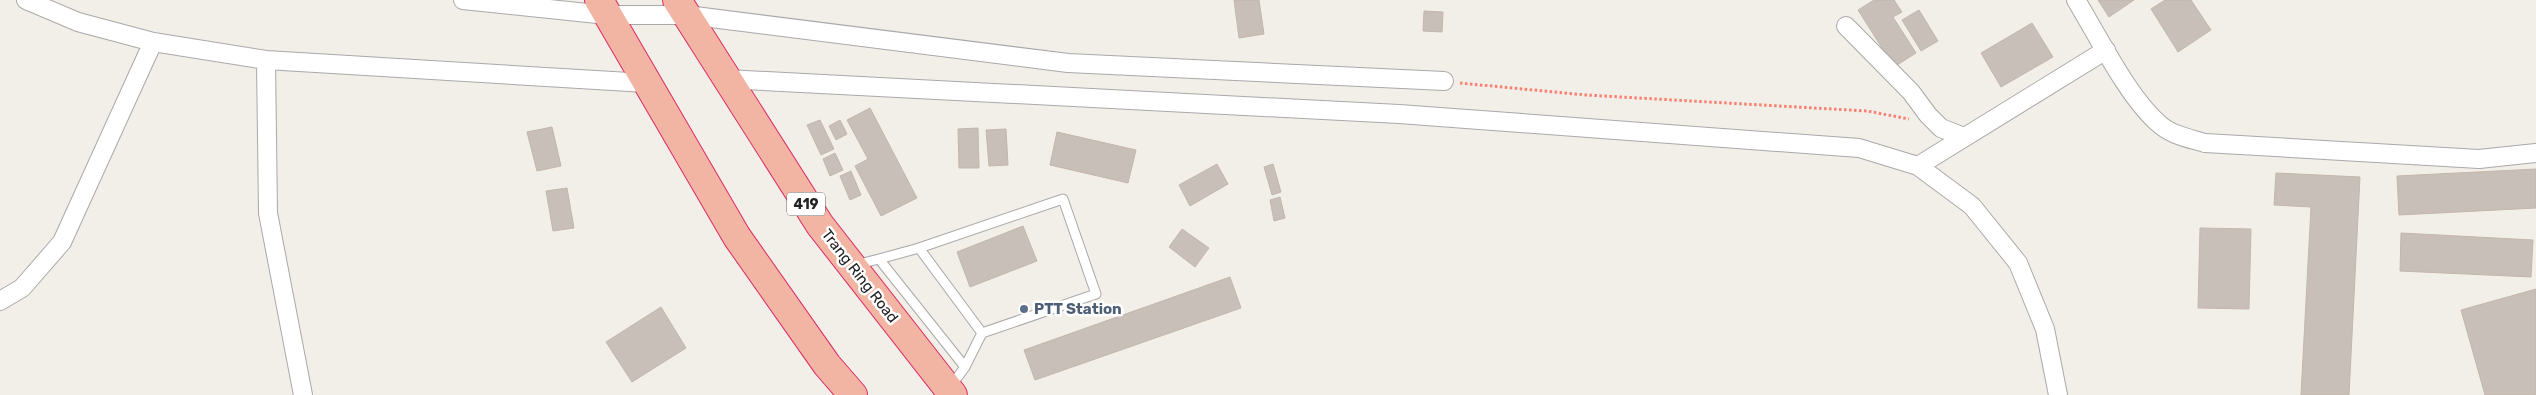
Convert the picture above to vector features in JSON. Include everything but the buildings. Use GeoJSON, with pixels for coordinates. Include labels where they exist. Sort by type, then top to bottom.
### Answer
{"type":"FeatureCollection","features":[{"type":"Feature","properties":{"kind":"highway"},"geometry":{"type":"LineString","coordinates":[[603,7],[646,84],[737,237],[827,365],[854,395]]}},
{"type":"Feature","properties":{"kind":"highway","name":"Trang Ring Road"},"geometry":{"type":"LineString","coordinates":[[682,7],[820,225],[947,393]]}},
{"type":"Feature","properties":{"kind":"street"},"geometry":{"type":"LineString","coordinates":[[26,0],[78,22],[153,42],[266,60],[646,84]]}},
{"type":"Feature","properties":{"kind":"street"},"geometry":{"type":"LineString","coordinates":[[463,0],[603,7],[682,7],[1068,63],[1444,82]]}},
{"type":"Feature","properties":{"kind":"street"},"geometry":{"type":"LineString","coordinates":[[2076,0],[2136,98],[2157,122],[2177,135],[2205,143],[2479,158],[2536,153]]}},
{"type":"Feature","properties":{"kind":"street"},"geometry":{"type":"LineString","coordinates":[[1846,26],[1911,92],[1928,115],[1941,128],[1964,137]]}},
{"type":"Feature","properties":{"kind":"street"},"geometry":{"type":"LineString","coordinates":[[0,301],[22,288],[62,242],[153,42]]}},
{"type":"Feature","properties":{"kind":"street"},"geometry":{"type":"LineString","coordinates":[[1918,166],[2106,50]]}},
{"type":"Feature","properties":{"kind":"street"},"geometry":{"type":"LineString","coordinates":[[266,60],[268,213],[303,395]]}},
{"type":"Feature","properties":{"kind":"street"},"geometry":{"type":"LineString","coordinates":[[726,79],[1428,116],[1859,148],[1918,166],[1972,206],[2018,263],[2045,329],[2058,395]]}},
{"type":"Feature","properties":{"kind":"lane"},"geometry":{"type":"LineString","coordinates":[[852,266],[919,248],[1063,199],[1096,294],[982,333],[965,367],[947,393]]}},
{"type":"Feature","properties":{"kind":"lane"},"geometry":{"type":"LineString","coordinates":[[919,248],[982,333]]}},
{"type":"Feature","properties":{"kind":"lane"},"geometry":{"type":"LineString","coordinates":[[879,259],[965,367]]}},
{"type":"Feature","properties":{"kind":"path"},"geometry":{"type":"LineString","coordinates":[[1444,82],[1586,95],[1867,111],[1901,117],[1941,128]]}},
{"type":"Feature","properties":{"kind":"place","name":"PTT Station"},"geometry":{"type":"Point","coordinates":[1024,309]}}]}
